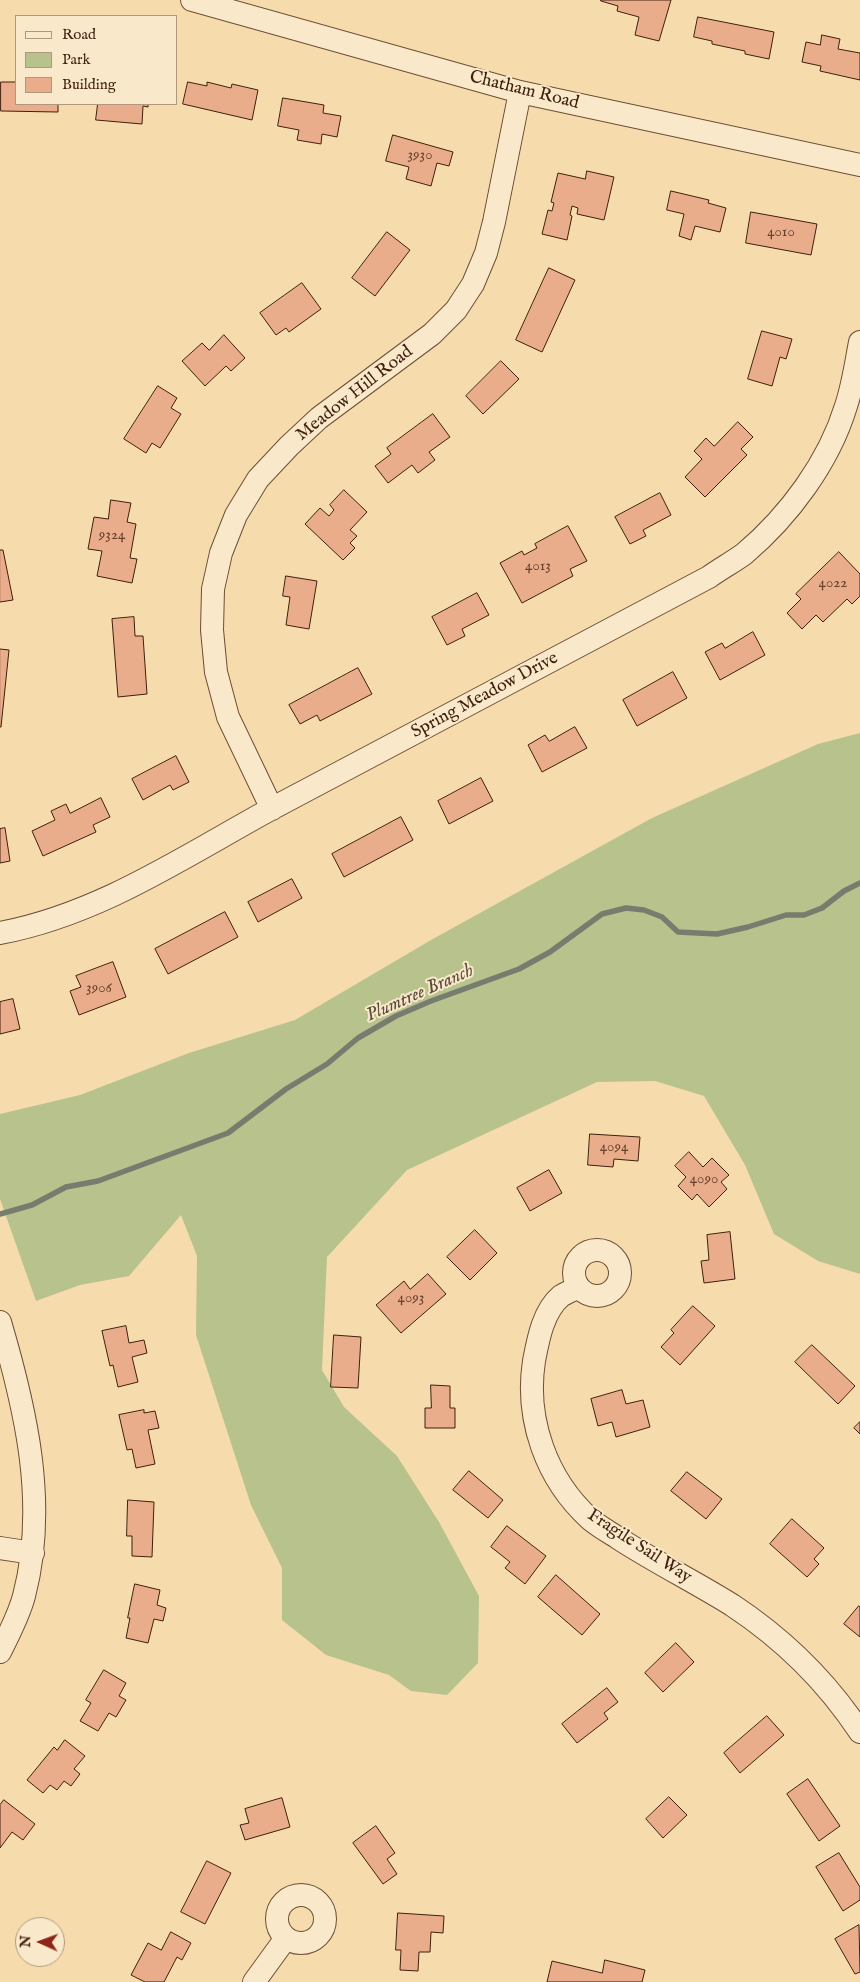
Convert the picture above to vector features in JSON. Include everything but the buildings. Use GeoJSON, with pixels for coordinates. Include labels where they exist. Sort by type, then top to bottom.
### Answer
{"type":"FeatureCollection","features":[{"type":"Feature","properties":{"kind":"street","name":"Chatham Road"},"geometry":{"type":"LineString","coordinates":[[192,0],[520,92],[860,165]]}},
{"type":"Feature","properties":{"kind":"street","name":"Meadow Hill Road"},"geometry":{"type":"LineString","coordinates":[[272,809],[228,717],[216,672],[212,630],[213,589],[220,553],[236,515],[258,479],[289,446],[319,418],[432,334],[456,310],[473,284],[486,253],[494,222],[520,92]]}},
{"type":"Feature","properties":{"kind":"street","name":"Spring Meadow Drive"},"geometry":{"type":"LineString","coordinates":[[0,933],[30,928],[120,893],[152,877],[272,809],[709,577],[742,555],[768,532],[789,509],[813,475],[833,440],[847,405],[860,342]]}},
{"type":"Feature","properties":{"kind":"street","name":"Fragile Sail Way"},"geometry":{"type":"LineString","coordinates":[[578,1288],[562,1296],[550,1309],[537,1342],[533,1371],[532,1396],[537,1430],[547,1462],[566,1493],[590,1520],[732,1606],[774,1637],[815,1674],[849,1715],[860,1732]]}},
{"type":"Feature","properties":{"kind":"street"},"geometry":{"type":"LineString","coordinates":[[0,1322],[12,1361],[26,1428],[32,1467],[35,1508],[33,1553],[24,1597],[0,1652]]}},
{"type":"Feature","properties":{"kind":"street"},"geometry":{"type":"LineString","coordinates":[[0,1548],[33,1553]]}},
{"type":"Feature","properties":{"kind":"street"},"geometry":{"type":"LineString","coordinates":[[254,1982],[286,1938]]}},
{"type":"Feature","properties":{"kind":"green space"},"geometry":{"type":"Polygon","coordinates":[[[860,733],[860,1274],[818,1261],[774,1234],[745,1165],[704,1096],[655,1081],[597,1082],[407,1170],[327,1257],[322,1370],[344,1407],[397,1456],[439,1522],[479,1596],[478,1663],[447,1695],[411,1691],[389,1675],[326,1655],[282,1620],[282,1568],[251,1505],[196,1335],[197,1256],[181,1215],[129,1276],[80,1285],[36,1301],[0,1199],[0,1114],[80,1095],[189,1053],[295,1020],[431,940],[652,818],[818,744],[860,733]]]}},
{"type":"Feature","properties":{"kind":"waterway","name":"Plumtree Branch"},"geometry":{"type":"LineString","coordinates":[[0,1214],[32,1205],[66,1187],[98,1181],[228,1133],[286,1089],[327,1064],[358,1038],[396,1016],[431,1001],[519,969],[550,952],[602,914],[626,908],[644,910],[662,917],[678,932],[717,934],[786,915],[804,915],[822,908],[844,891],[860,883]]}}]}
